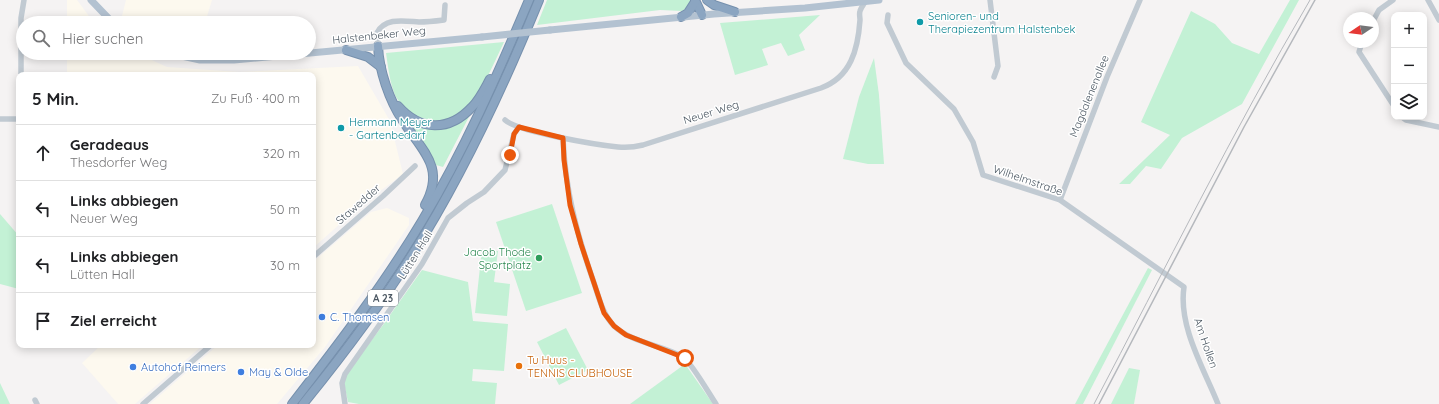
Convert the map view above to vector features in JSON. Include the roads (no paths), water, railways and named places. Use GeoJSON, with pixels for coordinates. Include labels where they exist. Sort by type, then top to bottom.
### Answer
{"type":"FeatureCollection","features":[{"type":"Feature","properties":{"kind":"highway","name":"A 23"},"geometry":{"type":"LineString","coordinates":[[292,404],[360,315],[407,246],[462,149],[507,53],[529,0]]}},
{"type":"Feature","properties":{"kind":"highway","name":"A 23"},"geometry":{"type":"LineString","coordinates":[[303,404],[372,314],[431,223],[473,146],[539,0]]}},
{"type":"Feature","properties":{"kind":"highway"},"geometry":{"type":"LineString","coordinates":[[534,13],[543,0]]}},
{"type":"Feature","properties":{"kind":"highway"},"geometry":{"type":"LineString","coordinates":[[702,15],[706,0],[714,5],[735,12]]}},
{"type":"Feature","properties":{"kind":"highway"},"geometry":{"type":"LineString","coordinates":[[695,1],[702,15]]}},
{"type":"Feature","properties":{"kind":"highway"},"geometry":{"type":"LineString","coordinates":[[681,17],[688,13],[695,1]]}},
{"type":"Feature","properties":{"kind":"highway"},"geometry":{"type":"LineString","coordinates":[[378,46],[381,67],[392,100],[403,121],[428,154],[433,171],[432,191],[416,222],[407,246]]}},
{"type":"Feature","properties":{"kind":"highway"},"geometry":{"type":"LineString","coordinates":[[346,50],[368,57],[381,67]]}},
{"type":"Feature","properties":{"kind":"highway"},"geometry":{"type":"LineString","coordinates":[[392,100],[416,122],[438,126],[453,122],[463,116],[473,106],[507,53]]}},
{"type":"Feature","properties":{"kind":"main road"},"geometry":{"type":"LineString","coordinates":[[91,0],[106,16]]}},
{"type":"Feature","properties":{"kind":"main road","name":"Halstenbeker Weg"},"geometry":{"type":"LineString","coordinates":[[316,53],[702,15],[879,0]]}},
{"type":"Feature","properties":{"kind":"main road","name":"Halstenbeker Weg"},"geometry":{"type":"LineString","coordinates":[[206,60],[232,60]]}},
{"type":"Feature","properties":{"kind":"street"},"geometry":{"type":"LineString","coordinates":[[21,16],[24,0]]}},
{"type":"Feature","properties":{"kind":"street"},"geometry":{"type":"LineString","coordinates":[[990,0],[998,66],[994,77]]}},
{"type":"Feature","properties":{"kind":"street","name":"Magdalenenallee"},"geometry":{"type":"LineString","coordinates":[[1060,200],[1107,77],[1140,0]]}},
{"type":"Feature","properties":{"kind":"street"},"geometry":{"type":"LineString","coordinates":[[1378,12],[1393,0]]}},
{"type":"Feature","properties":{"kind":"street"},"geometry":{"type":"LineString","coordinates":[[1428,0],[1439,20]]}},
{"type":"Feature","properties":{"kind":"street","name":"Neuer Weg"},"geometry":{"type":"LineString","coordinates":[[506,120],[510,124],[519,127],[563,138],[617,147],[638,146],[828,86],[836,82],[853,58],[860,20],[860,10],[866,1]]}},
{"type":"Feature","properties":{"kind":"street"},"geometry":{"type":"LineString","coordinates":[[378,46],[377,33],[384,24],[392,21],[406,20],[444,20],[445,5]]}},
{"type":"Feature","properties":{"kind":"street","name":"Wilhelmstraße"},"geometry":{"type":"LineString","coordinates":[[888,15],[889,29],[906,63],[954,109],[972,142],[983,175],[1060,200],[1184,287]]}},
{"type":"Feature","properties":{"kind":"street"},"geometry":{"type":"LineString","coordinates":[[1360,48],[1359,52],[1391,101]]}},
{"type":"Feature","properties":{"kind":"street"},"geometry":{"type":"LineString","coordinates":[[21,60],[21,72]]}},
{"type":"Feature","properties":{"kind":"street"},"geometry":{"type":"LineString","coordinates":[[0,119],[16,119]]}},
{"type":"Feature","properties":{"kind":"street"},"geometry":{"type":"LineString","coordinates":[[1406,120],[1439,127]]}},
{"type":"Feature","properties":{"kind":"street","name":"Lütten Hall"},"geometry":{"type":"LineString","coordinates":[[345,404],[342,384],[345,374],[422,264],[448,218],[484,192],[506,170],[514,134],[519,127]]}},
{"type":"Feature","properties":{"kind":"street"},"geometry":{"type":"LineString","coordinates":[[563,138],[566,180],[570,205],[581,244],[604,313],[614,326],[626,335],[685,358],[716,404]]}},
{"type":"Feature","properties":{"kind":"street","name":"Stawedder"},"geometry":{"type":"LineString","coordinates":[[316,254],[415,166]]}},
{"type":"Feature","properties":{"kind":"street","name":"Am Hollen"},"geometry":{"type":"LineString","coordinates":[[1184,287],[1183,295],[1187,324],[1218,404]]}},
{"type":"Feature","properties":{"kind":"street"},"geometry":{"type":"LineString","coordinates":[[143,404],[208,348]]}},
{"type":"Feature","properties":{"kind":"tram line"},"geometry":{"type":"LineString","coordinates":[[1094,404],[1200,200],[1254,99],[1310,0]]}},
{"type":"Feature","properties":{"kind":"railway"},"geometry":{"type":"LineString","coordinates":[[1099,404],[1244,127],[1315,0]]}},
{"type":"Feature","properties":{"kind":"place","name":"Senioren- und Therapiezentrum Halstenbek"},"geometry":{"type":"Point","coordinates":[920,22]}},
{"type":"Feature","properties":{"kind":"place","name":"Hermann Meyer - Gartenbedarf"},"geometry":{"type":"Point","coordinates":[341,128]}},
{"type":"Feature","properties":{"kind":"place","name":"Jacob Thode Sportplatz"},"geometry":{"type":"Point","coordinates":[539,258]}},
{"type":"Feature","properties":{"kind":"place","name":"C. Thomsen"},"geometry":{"type":"Point","coordinates":[322,317]}},
{"type":"Feature","properties":{"kind":"place","name":"Tu Huus - TENNIS CLUBHOUSE"},"geometry":{"type":"Point","coordinates":[519,366]}},
{"type":"Feature","properties":{"kind":"place","name":"Autohof Reimers"},"geometry":{"type":"Point","coordinates":[133,367]}},
{"type":"Feature","properties":{"kind":"place","name":"May & Olde"},"geometry":{"type":"Point","coordinates":[241,372]}}]}
